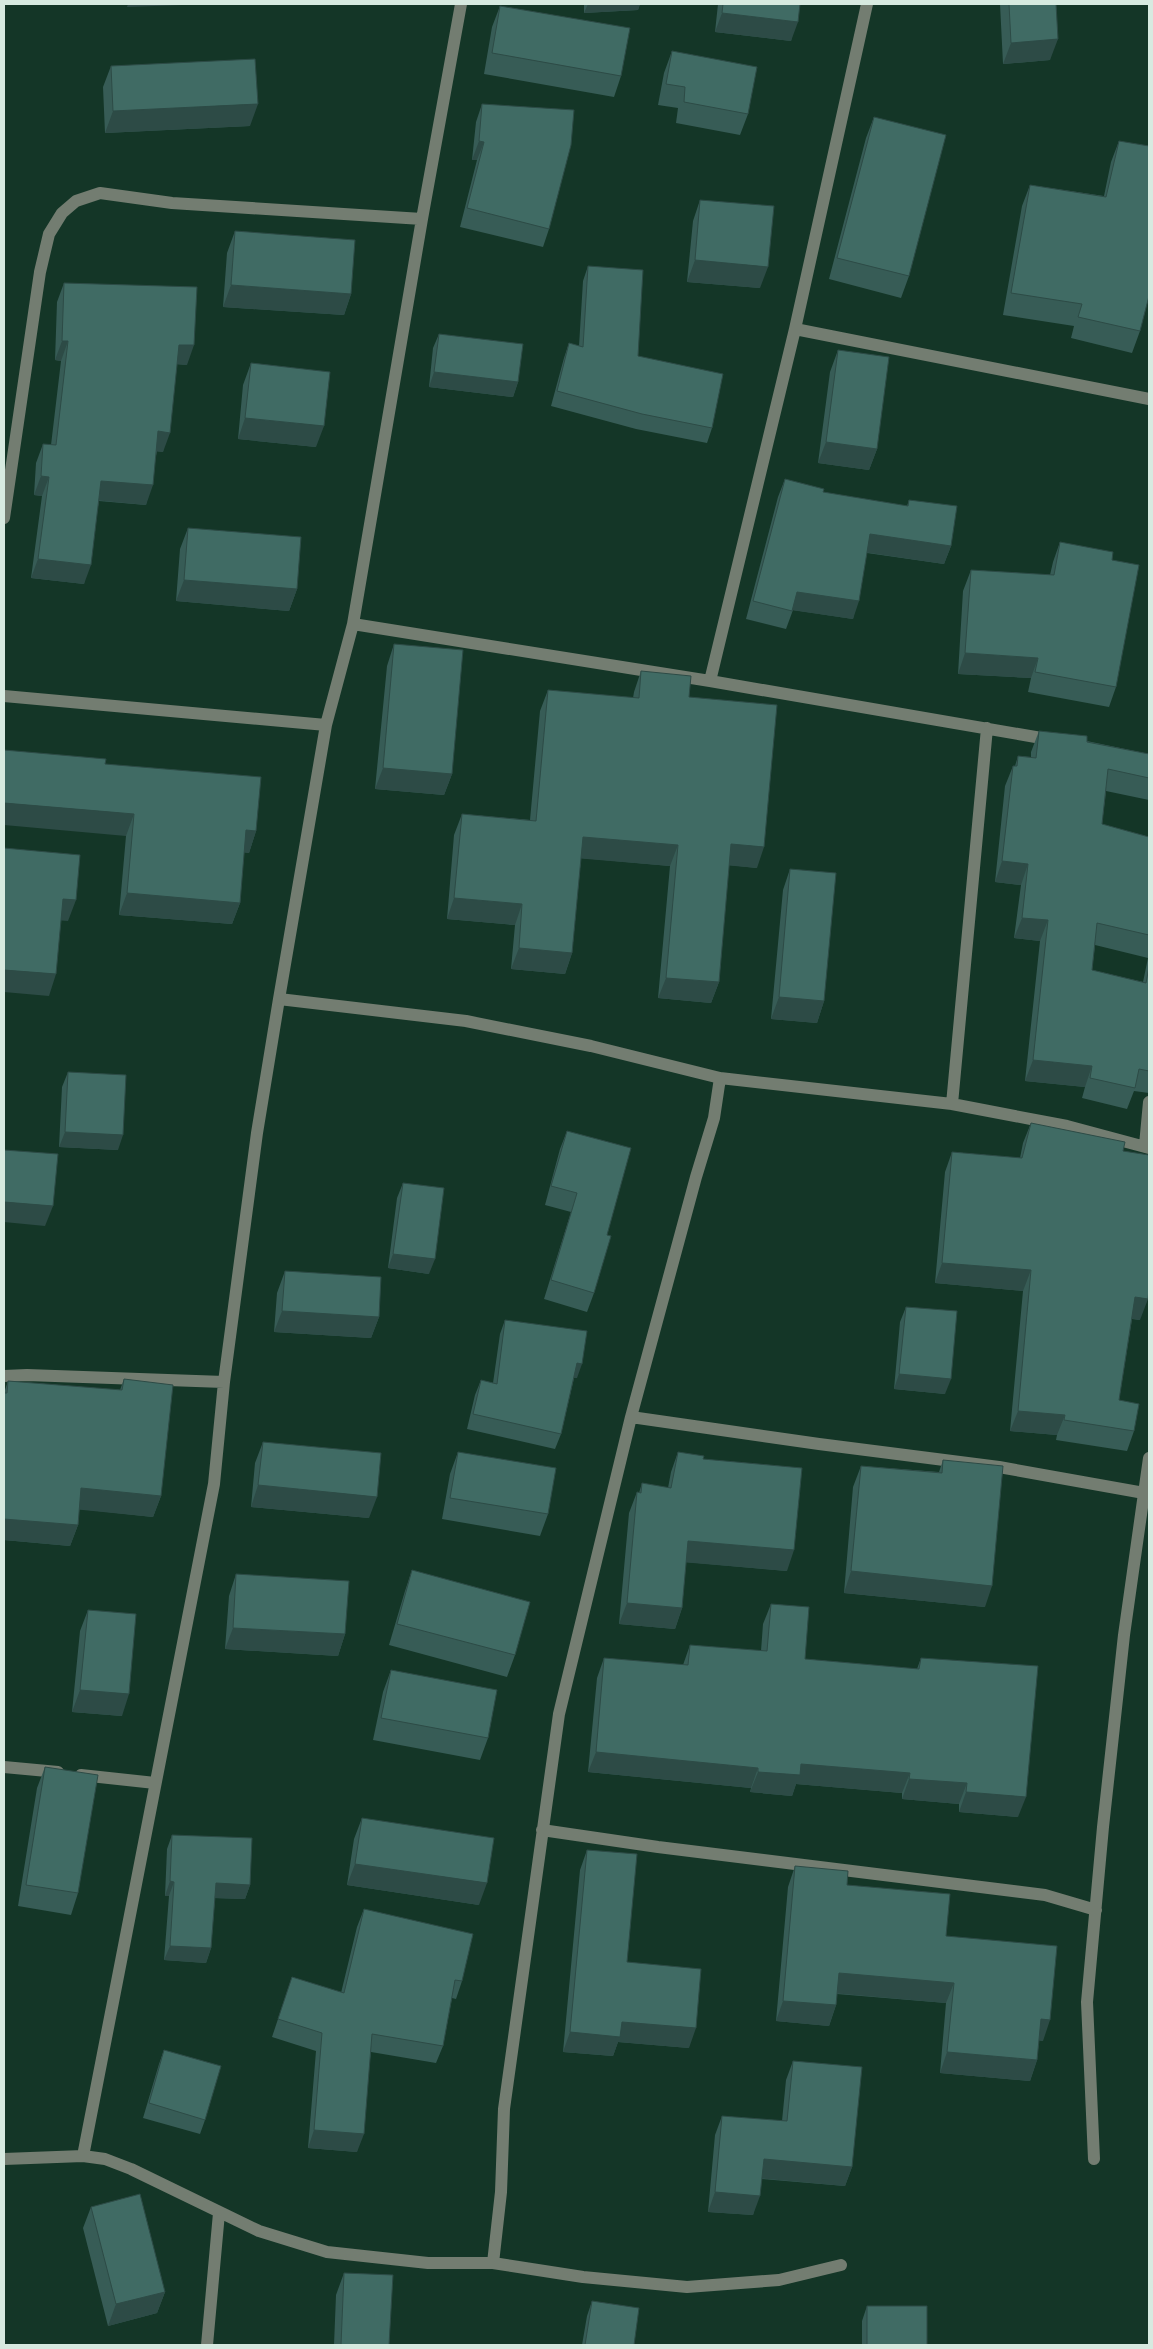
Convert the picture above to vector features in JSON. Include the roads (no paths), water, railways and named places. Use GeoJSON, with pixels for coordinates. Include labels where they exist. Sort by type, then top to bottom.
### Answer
{"type":"FeatureCollection","features":[{"type":"Feature","properties":{"kind":"street"},"geometry":{"type":"LineString","coordinates":[[83,2156],[214,1484],[224,1382],[256,1134],[326,725],[353,624],[422,219],[461,4]]}},
{"type":"Feature","properties":{"kind":"street"},"geometry":{"type":"LineString","coordinates":[[710,681],[795,329],[867,4]]}},
{"type":"Feature","properties":{"kind":"street"},"geometry":{"type":"LineString","coordinates":[[4,518],[40,272],[49,234],[62,213],[76,202],[100,193],[172,203],[422,219]]}},
{"type":"Feature","properties":{"kind":"street"},"geometry":{"type":"LineString","coordinates":[[795,329],[1149,400]]}},
{"type":"Feature","properties":{"kind":"street"},"geometry":{"type":"LineString","coordinates":[[353,624],[710,681],[1068,743]]}},
{"type":"Feature","properties":{"kind":"street"},"geometry":{"type":"LineString","coordinates":[[4,696],[326,725]]}},
{"type":"Feature","properties":{"kind":"street"},"geometry":{"type":"LineString","coordinates":[[952,1104],[987,728]]}},
{"type":"Feature","properties":{"kind":"street"},"geometry":{"type":"LineString","coordinates":[[279,999],[466,1020],[591,1046],[720,1078],[952,1104],[1067,1126],[1147,1146],[1149,1102]]}},
{"type":"Feature","properties":{"kind":"street"},"geometry":{"type":"LineString","coordinates":[[493,2263],[500,2192],[504,2109],[559,1714],[631,1417],[696,1177],[714,1118],[720,1078]]}},
{"type":"Feature","properties":{"kind":"street"},"geometry":{"type":"LineString","coordinates":[[4,1376],[27,1375],[224,1382]]}},
{"type":"Feature","properties":{"kind":"street"},"geometry":{"type":"LineString","coordinates":[[631,1417],[999,1467],[1144,1494]]}},
{"type":"Feature","properties":{"kind":"street"},"geometry":{"type":"LineString","coordinates":[[1094,2159],[1087,2002],[1103,1827],[1124,1635],[1149,1458]]}},
{"type":"Feature","properties":{"kind":"street"},"geometry":{"type":"LineString","coordinates":[[4,1767],[155,1783]]}},
{"type":"Feature","properties":{"kind":"street"},"geometry":{"type":"LineString","coordinates":[[542,1830],[658,1848],[1045,1895],[1096,1910]]}},
{"type":"Feature","properties":{"kind":"street"},"geometry":{"type":"LineString","coordinates":[[4,2160],[83,2156],[105,2159],[131,2169],[259,2232],[327,2252],[428,2263],[493,2263],[583,2277],[687,2287],[779,2280],[841,2265]]}},
{"type":"Feature","properties":{"kind":"street"},"geometry":{"type":"LineString","coordinates":[[207,2345],[219,2213]]}}]}
